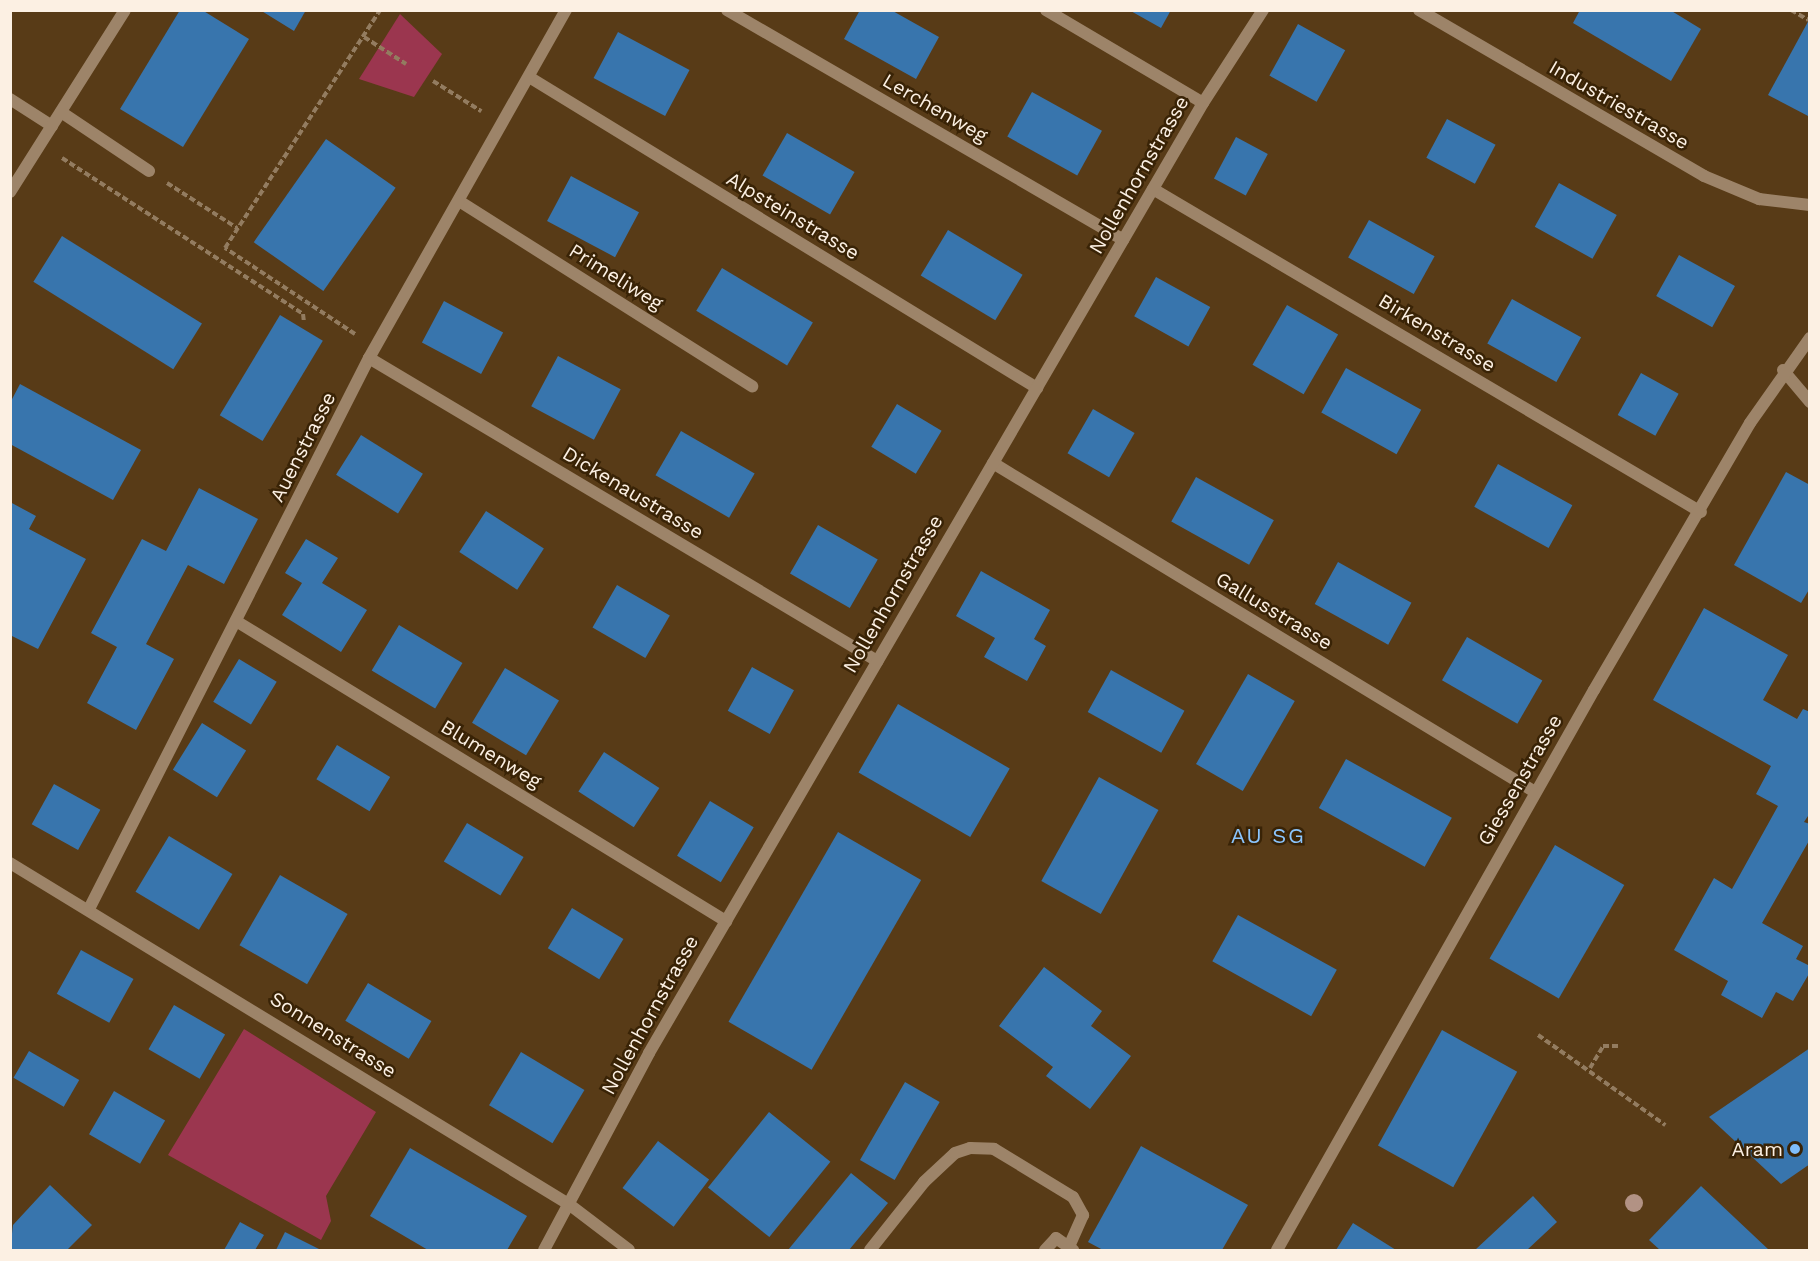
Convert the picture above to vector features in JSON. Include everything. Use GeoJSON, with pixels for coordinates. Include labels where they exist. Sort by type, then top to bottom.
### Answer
{"type":"FeatureCollection","features":[{"type":"Feature","properties":{"kind":"street"},"geometry":{"type":"LineString","coordinates":[[10,192],[125,10]]}},
{"type":"Feature","properties":{"kind":"street","name":"Auenstrasse"},"geometry":{"type":"LineString","coordinates":[[89,909],[373,353],[567,10]]}},
{"type":"Feature","properties":{"kind":"street","name":"Lerchenweg"},"geometry":{"type":"LineString","coordinates":[[727,10],[1123,240]]}},
{"type":"Feature","properties":{"kind":"street"},"geometry":{"type":"LineString","coordinates":[[1046,10],[1203,103]]}},
{"type":"Feature","properties":{"kind":"street","name":"Nollenhornstrasse"},"geometry":{"type":"LineString","coordinates":[[544,1251],[649,1053],[1203,103],[1263,10]]}},
{"type":"Feature","properties":{"kind":"street","name":"Industriestrasse"},"geometry":{"type":"LineString","coordinates":[[1419,10],[1704,176],[1760,199],[1809,205]]}},
{"type":"Feature","properties":{"kind":"street","name":"Alpsteinstrasse"},"geometry":{"type":"LineString","coordinates":[[529,77],[1037,388]]}},
{"type":"Feature","properties":{"kind":"street"},"geometry":{"type":"LineString","coordinates":[[10,99],[52,126]]}},
{"type":"Feature","properties":{"kind":"street"},"geometry":{"type":"LineString","coordinates":[[61,112],[149,171]]}},
{"type":"Feature","properties":{"kind":"street","name":"Birkenstrasse"},"geometry":{"type":"LineString","coordinates":[[1153,189],[1701,512]]}},
{"type":"Feature","properties":{"kind":"street","name":"Primeliweg"},"geometry":{"type":"LineString","coordinates":[[459,201],[752,386]]}},
{"type":"Feature","properties":{"kind":"street","name":"Giessenstrasse"},"geometry":{"type":"LineString","coordinates":[[1277,1251],[1535,792],[1784,370],[1809,338]]}},
{"type":"Feature","properties":{"kind":"street","name":"Dickenaustrasse"},"geometry":{"type":"LineString","coordinates":[[373,353],[877,661]]}},
{"type":"Feature","properties":{"kind":"street"},"geometry":{"type":"LineString","coordinates":[[1784,370],[1809,402]]}},
{"type":"Feature","properties":{"kind":"street","name":"Gallusstrasse"},"geometry":{"type":"LineString","coordinates":[[993,463],[1535,792]]}},
{"type":"Feature","properties":{"kind":"street","name":"Blumenweg"},"geometry":{"type":"LineString","coordinates":[[236,621],[726,921]]}},
{"type":"Feature","properties":{"kind":"street","name":"Sonnenstrasse"},"geometry":{"type":"LineString","coordinates":[[10,863],[89,909],[570,1205],[629,1251]]}},
{"type":"Feature","properties":{"kind":"street"},"geometry":{"type":"LineString","coordinates":[[870,1251],[924,1182],[955,1153],[970,1148],[994,1149],[1073,1197],[1083,1215],[1071,1249],[1056,1238],[1045,1251]]}},
{"type":"Feature","properties":{"kind":"path"},"geometry":{"type":"LineString","coordinates":[[373,353],[225,248],[380,10]]}},
{"type":"Feature","properties":{"kind":"path"},"geometry":{"type":"LineString","coordinates":[[1791,10],[1808,20]]}},
{"type":"Feature","properties":{"kind":"path"},"geometry":{"type":"LineString","coordinates":[[364,37],[406,64]]}},
{"type":"Feature","properties":{"kind":"path"},"geometry":{"type":"LineString","coordinates":[[433,81],[502,125]]}},
{"type":"Feature","properties":{"kind":"path"},"geometry":{"type":"LineString","coordinates":[[62,158],[303,314],[304,322]]}},
{"type":"Feature","properties":{"kind":"path"},"geometry":{"type":"LineString","coordinates":[[149,171],[237,228]]}},
{"type":"Feature","properties":{"kind":"path"},"geometry":{"type":"LineString","coordinates":[[1538,1035],[1590,1068],[1665,1125]]}},
{"type":"Feature","properties":{"kind":"path"},"geometry":{"type":"LineString","coordinates":[[1590,1068],[1603,1046],[1620,1046]]}},
{"type":"Feature","properties":{"kind":"shaded area"},"geometry":{"type":"Polygon","coordinates":[[[400,14],[442,54],[414,97],[359,79],[400,14]]]}},
{"type":"Feature","properties":{"kind":"shaded area"},"geometry":{"type":"Polygon","coordinates":[[[244,1029],[376,1112],[326,1196],[331,1221],[321,1240],[168,1155],[244,1029]]]}},
{"type":"Feature","properties":{"kind":"building"},"geometry":{"type":"Polygon","coordinates":[[[180,10],[202,10],[249,39],[183,147],[120,109],[180,10]]]}},
{"type":"Feature","properties":{"kind":"building"},"geometry":{"type":"Polygon","coordinates":[[[260,10],[306,10],[294,31],[260,10]]]}},
{"type":"Feature","properties":{"kind":"building"},"geometry":{"type":"Polygon","coordinates":[[[860,10],[891,10],[939,37],[916,79],[844,39],[860,10]]]}},
{"type":"Feature","properties":{"kind":"building"},"geometry":{"type":"Polygon","coordinates":[[[1129,10],[1171,10],[1161,28],[1129,10]]]}},
{"type":"Feature","properties":{"kind":"building"},"geometry":{"type":"Polygon","coordinates":[[[1580,10],[1670,10],[1701,29],[1671,81],[1573,23],[1580,10]]]}},
{"type":"Feature","properties":{"kind":"building"},"geometry":{"type":"Polygon","coordinates":[[[1810,18],[1810,117],[1768,95],[1810,18]]]}},
{"type":"Feature","properties":{"kind":"building"},"geometry":{"type":"Polygon","coordinates":[[[1298,24],[1345,50],[1317,102],[1269,76],[1298,24]]]}},
{"type":"Feature","properties":{"kind":"building"},"geometry":{"type":"Polygon","coordinates":[[[618,32],[690,70],[665,116],[594,78],[618,32]]]}},
{"type":"Feature","properties":{"kind":"building"},"geometry":{"type":"Polygon","coordinates":[[[1032,92],[1102,131],[1077,175],[1007,137],[1032,92]]]}},
{"type":"Feature","properties":{"kind":"building"},"geometry":{"type":"Polygon","coordinates":[[[1447,119],[1496,145],[1475,184],[1426,158],[1447,119]]]}},
{"type":"Feature","properties":{"kind":"building"},"geometry":{"type":"Polygon","coordinates":[[[787,133],[855,172],[830,214],[762,175],[787,133]]]}},
{"type":"Feature","properties":{"kind":"building"},"geometry":{"type":"Polygon","coordinates":[[[1236,137],[1268,154],[1246,195],[1214,178],[1236,137]]]}},
{"type":"Feature","properties":{"kind":"building"},"geometry":{"type":"Polygon","coordinates":[[[326,139],[396,188],[323,291],[254,242],[326,139]]]}},
{"type":"Feature","properties":{"kind":"building"},"geometry":{"type":"Polygon","coordinates":[[[571,176],[639,212],[615,257],[547,221],[571,176]]]}},
{"type":"Feature","properties":{"kind":"building"},"geometry":{"type":"Polygon","coordinates":[[[1559,183],[1617,215],[1592,259],[1535,227],[1559,183]]]}},
{"type":"Feature","properties":{"kind":"building"},"geometry":{"type":"Polygon","coordinates":[[[1369,220],[1435,256],[1414,294],[1348,258],[1369,220]]]}},
{"type":"Feature","properties":{"kind":"building"},"geometry":{"type":"Polygon","coordinates":[[[948,230],[1023,275],[995,320],[921,275],[948,230]]]}},
{"type":"Feature","properties":{"kind":"building"},"geometry":{"type":"Polygon","coordinates":[[[62,236],[202,323],[173,369],[33,282],[62,236]]]}},
{"type":"Feature","properties":{"kind":"building"},"geometry":{"type":"Polygon","coordinates":[[[1679,255],[1735,286],[1712,327],[1656,296],[1679,255]]]}},
{"type":"Feature","properties":{"kind":"building"},"geometry":{"type":"Polygon","coordinates":[[[722,268],[813,323],[787,365],[696,311],[722,268]]]}},
{"type":"Feature","properties":{"kind":"building"},"geometry":{"type":"Polygon","coordinates":[[[1156,277],[1210,307],[1188,346],[1134,316],[1156,277]]]}},
{"type":"Feature","properties":{"kind":"building"},"geometry":{"type":"Polygon","coordinates":[[[1512,299],[1581,337],[1556,382],[1487,344],[1512,299]]]}},
{"type":"Feature","properties":{"kind":"building"},"geometry":{"type":"Polygon","coordinates":[[[444,301],[503,332],[481,374],[422,342],[444,301]]]}},
{"type":"Feature","properties":{"kind":"building"},"geometry":{"type":"Polygon","coordinates":[[[1287,305],[1338,334],[1304,394],[1252,365],[1287,305]]]}},
{"type":"Feature","properties":{"kind":"building"},"geometry":{"type":"Polygon","coordinates":[[[280,315],[323,341],[263,441],[220,415],[280,315]]]}},
{"type":"Feature","properties":{"kind":"building"},"geometry":{"type":"Polygon","coordinates":[[[558,356],[621,389],[594,440],[531,406],[558,356]]]}},
{"type":"Feature","properties":{"kind":"building"},"geometry":{"type":"Polygon","coordinates":[[[1346,368],[1421,410],[1396,454],[1321,413],[1346,368]]]}},
{"type":"Feature","properties":{"kind":"building"},"geometry":{"type":"Polygon","coordinates":[[[1641,373],[1679,394],[1655,436],[1618,415],[1641,373]]]}},
{"type":"Feature","properties":{"kind":"building"},"geometry":{"type":"Polygon","coordinates":[[[20,384],[141,450],[113,500],[10,444],[10,403],[20,384]]]}},
{"type":"Feature","properties":{"kind":"building"},"geometry":{"type":"Polygon","coordinates":[[[897,404],[942,431],[916,474],[871,447],[897,404]]]}},
{"type":"Feature","properties":{"kind":"building"},"geometry":{"type":"Polygon","coordinates":[[[1093,409],[1135,433],[1109,477],[1068,453],[1093,409]]]}},
{"type":"Feature","properties":{"kind":"building"},"geometry":{"type":"Polygon","coordinates":[[[681,431],[755,473],[729,518],[656,475],[681,431]]]}},
{"type":"Feature","properties":{"kind":"building"},"geometry":{"type":"Polygon","coordinates":[[[361,435],[423,474],[398,514],[336,475],[361,435]]]}},
{"type":"Feature","properties":{"kind":"building"},"geometry":{"type":"Polygon","coordinates":[[[1498,464],[1572,505],[1549,548],[1474,507],[1498,464]]]}},
{"type":"Feature","properties":{"kind":"building"},"geometry":{"type":"Polygon","coordinates":[[[1786,472],[1810,485],[1810,588],[1801,603],[1734,565],[1786,472]]]}},
{"type":"Feature","properties":{"kind":"building"},"geometry":{"type":"Polygon","coordinates":[[[1196,477],[1274,520],[1249,565],[1171,522],[1196,477]]]}},
{"type":"Feature","properties":{"kind":"building"},"geometry":{"type":"Polygon","coordinates":[[[199,488],[258,519],[224,584],[188,565],[146,644],[174,659],[136,730],[87,703],[117,647],[91,633],[142,539],[166,551],[199,488]]]}},
{"type":"Feature","properties":{"kind":"building"},"geometry":{"type":"Polygon","coordinates":[[[10,502],[36,516],[29,529],[86,559],[38,649],[10,635],[10,502]]]}},
{"type":"Feature","properties":{"kind":"building"},"geometry":{"type":"Polygon","coordinates":[[[486,511],[544,549],[517,590],[459,552],[486,511]]]}},
{"type":"Feature","properties":{"kind":"building"},"geometry":{"type":"Polygon","coordinates":[[[818,525],[878,560],[850,608],[790,573],[818,525]]]}},
{"type":"Feature","properties":{"kind":"building"},"geometry":{"type":"Polygon","coordinates":[[[306,539],[338,558],[322,583],[367,610],[341,652],[282,615],[302,583],[285,573],[306,539]]]}},
{"type":"Feature","properties":{"kind":"building"},"geometry":{"type":"Polygon","coordinates":[[[1338,562],[1411,603],[1388,645],[1315,604],[1338,562]]]}},
{"type":"Feature","properties":{"kind":"building"},"geometry":{"type":"Polygon","coordinates":[[[981,571],[1050,610],[1034,639],[1046,646],[1027,681],[984,657],[995,638],[956,616],[981,571]]]}},
{"type":"Feature","properties":{"kind":"building"},"geometry":{"type":"Polygon","coordinates":[[[617,585],[670,616],[645,658],[592,627],[617,585]]]}},
{"type":"Feature","properties":{"kind":"building"},"geometry":{"type":"Polygon","coordinates":[[[1704,608],[1788,655],[1763,700],[1797,719],[1803,709],[1810,712],[1810,813],[1804,822],[1810,824],[1810,839],[1762,923],[1803,946],[1796,959],[1810,966],[1810,972],[1793,1001],[1776,992],[1762,1018],[1721,995],[1728,981],[1674,950],[1714,878],[1732,889],[1778,806],[1756,794],[1771,766],[1653,700],[1704,608]]]}},
{"type":"Feature","properties":{"kind":"building"},"geometry":{"type":"Polygon","coordinates":[[[399,625],[462,663],[435,709],[372,670],[399,625]]]}},
{"type":"Feature","properties":{"kind":"building"},"geometry":{"type":"Polygon","coordinates":[[[1467,637],[1542,680],[1517,724],[1442,680],[1467,637]]]}},
{"type":"Feature","properties":{"kind":"building"},"geometry":{"type":"Polygon","coordinates":[[[239,659],[277,682],[251,725],[213,702],[239,659]]]}},
{"type":"Feature","properties":{"kind":"building"},"geometry":{"type":"Polygon","coordinates":[[[752,667],[794,690],[770,734],[728,711],[752,667]]]}},
{"type":"Feature","properties":{"kind":"building"},"geometry":{"type":"Polygon","coordinates":[[[505,668],[559,700],[526,755],[472,723],[505,668]]]}},
{"type":"Feature","properties":{"kind":"building"},"geometry":{"type":"Polygon","coordinates":[[[1111,670],[1184,711],[1161,753],[1088,712],[1111,670]]]}},
{"type":"Feature","properties":{"kind":"building"},"geometry":{"type":"Polygon","coordinates":[[[1248,674],[1295,701],[1243,791],[1196,764],[1248,674]]]}},
{"type":"Feature","properties":{"kind":"building"},"geometry":{"type":"Polygon","coordinates":[[[898,704],[1010,768],[970,837],[858,772],[898,704]]]}},
{"type":"Feature","properties":{"kind":"building"},"geometry":{"type":"Polygon","coordinates":[[[202,723],[246,751],[217,797],[173,770],[202,723]]]}},
{"type":"Feature","properties":{"kind":"building"},"geometry":{"type":"Polygon","coordinates":[[[337,745],[390,777],[370,811],[316,779],[337,745]]]}},
{"type":"Feature","properties":{"kind":"building"},"geometry":{"type":"Polygon","coordinates":[[[604,752],[659,788],[634,827],[578,791],[604,752]]]}},
{"type":"Feature","properties":{"kind":"building"},"geometry":{"type":"Polygon","coordinates":[[[1346,759],[1452,818],[1425,867],[1319,808],[1346,759]]]}},
{"type":"Feature","properties":{"kind":"building"},"geometry":{"type":"Polygon","coordinates":[[[1099,777],[1158,810],[1101,914],[1041,881],[1099,777]]]}},
{"type":"Feature","properties":{"kind":"building"},"geometry":{"type":"Polygon","coordinates":[[[54,784],[100,810],[78,850],[32,824],[54,784]]]}},
{"type":"Feature","properties":{"kind":"building"},"geometry":{"type":"Polygon","coordinates":[[[710,801],[754,827],[721,882],[677,856],[710,801]]]}},
{"type":"Feature","properties":{"kind":"building"},"geometry":{"type":"Polygon","coordinates":[[[467,823],[524,857],[500,896],[444,862],[467,823]]]}},
{"type":"Feature","properties":{"kind":"building"},"geometry":{"type":"Polygon","coordinates":[[[838,832],[921,880],[812,1070],[729,1022],[838,832]]]}},
{"type":"Feature","properties":{"kind":"building"},"geometry":{"type":"Polygon","coordinates":[[[169,836],[232,874],[199,930],[136,892],[169,836]]]}},
{"type":"Feature","properties":{"kind":"building"},"geometry":{"type":"Polygon","coordinates":[[[1555,845],[1624,885],[1559,998],[1490,958],[1555,845]]]}},
{"type":"Feature","properties":{"kind":"building"},"geometry":{"type":"Polygon","coordinates":[[[280,875],[348,914],[307,984],[240,945],[280,875]]]}},
{"type":"Feature","properties":{"kind":"building"},"geometry":{"type":"Polygon","coordinates":[[[572,908],[623,939],[599,979],[548,948],[572,908]]]}},
{"type":"Feature","properties":{"kind":"building"},"geometry":{"type":"Polygon","coordinates":[[[1238,915],[1337,970],[1311,1016],[1212,961],[1238,915]]]}},
{"type":"Feature","properties":{"kind":"building"},"geometry":{"type":"Polygon","coordinates":[[[81,950],[133,979],[109,1023],[57,994],[81,950]]]}},
{"type":"Feature","properties":{"kind":"building"},"geometry":{"type":"Polygon","coordinates":[[[1044,967],[1102,1011],[1091,1026],[1131,1056],[1090,1109],[1046,1076],[1053,1067],[999,1026],[1044,967]]]}},
{"type":"Feature","properties":{"kind":"building"},"geometry":{"type":"Polygon","coordinates":[[[368,983],[431,1021],[409,1059],[345,1021],[368,983]]]}},
{"type":"Feature","properties":{"kind":"building"},"geometry":{"type":"Polygon","coordinates":[[[174,1005],[225,1034],[200,1079],[148,1049],[174,1005]]]}},
{"type":"Feature","properties":{"kind":"building"},"geometry":{"type":"Polygon","coordinates":[[[1442,1030],[1517,1072],[1453,1187],[1378,1145],[1442,1030]]]}},
{"type":"Feature","properties":{"kind":"building"},"geometry":{"type":"Polygon","coordinates":[[[1810,1048],[1810,1164],[1781,1184],[1709,1117],[1810,1048]]]}},
{"type":"Feature","properties":{"kind":"building"},"geometry":{"type":"Polygon","coordinates":[[[29,1051],[79,1080],[64,1107],[14,1078],[29,1051]]]}},
{"type":"Feature","properties":{"kind":"building"},"geometry":{"type":"Polygon","coordinates":[[[521,1052],[584,1090],[552,1143],[489,1105],[521,1052]]]}},
{"type":"Feature","properties":{"kind":"building"},"geometry":{"type":"Polygon","coordinates":[[[905,1082],[940,1102],[895,1180],[860,1160],[905,1082]]]}},
{"type":"Feature","properties":{"kind":"building"},"geometry":{"type":"Polygon","coordinates":[[[114,1091],[165,1120],[140,1164],[89,1134],[114,1091]]]}},
{"type":"Feature","properties":{"kind":"building"},"geometry":{"type":"Polygon","coordinates":[[[769,1112],[830,1162],[769,1237],[708,1187],[769,1112]]]}},
{"type":"Feature","properties":{"kind":"building"},"geometry":{"type":"Polygon","coordinates":[[[658,1141],[709,1180],[674,1227],[622,1188],[658,1141]]]}},
{"type":"Feature","properties":{"kind":"building"},"geometry":{"type":"Polygon","coordinates":[[[1141,1146],[1248,1205],[1222,1250],[1103,1250],[1088,1242],[1141,1146]]]}},
{"type":"Feature","properties":{"kind":"building"},"geometry":{"type":"Polygon","coordinates":[[[410,1148],[527,1216],[507,1250],[428,1250],[370,1216],[410,1148]]]}},
{"type":"Feature","properties":{"kind":"building"},"geometry":{"type":"Polygon","coordinates":[[[851,1173],[888,1203],[849,1250],[788,1250],[851,1173]]]}},
{"type":"Feature","properties":{"kind":"building"},"geometry":{"type":"Polygon","coordinates":[[[50,1185],[92,1225],[67,1250],[10,1250],[13,1225],[50,1185]]]}},
{"type":"Feature","properties":{"kind":"building"},"geometry":{"type":"Polygon","coordinates":[[[1701,1186],[1769,1250],[1660,1250],[1649,1240],[1701,1186]]]}},
{"type":"Feature","properties":{"kind":"building"},"geometry":{"type":"Polygon","coordinates":[[[1533,1196],[1557,1222],[1527,1250],[1475,1250],[1533,1196]]]}},
{"type":"Feature","properties":{"kind":"building"},"geometry":{"type":"Polygon","coordinates":[[[240,1222],[264,1235],[255,1250],[224,1250],[240,1222]]]}},
{"type":"Feature","properties":{"kind":"building"},"geometry":{"type":"Polygon","coordinates":[[[1353,1223],[1396,1250],[1336,1250],[1353,1223]]]}},
{"type":"Feature","properties":{"kind":"building"},"geometry":{"type":"Polygon","coordinates":[[[285,1232],[321,1250],[276,1250],[285,1232]]]}},
{"type":"Feature","properties":{"kind":"place","name":"Aram"},"geometry":{"type":"Point","coordinates":[1795,1149]}},
{"type":"Feature","properties":{"kind":"district","name":"AU SG"},"geometry":{"type":"Point","coordinates":[1268,836]}}]}
